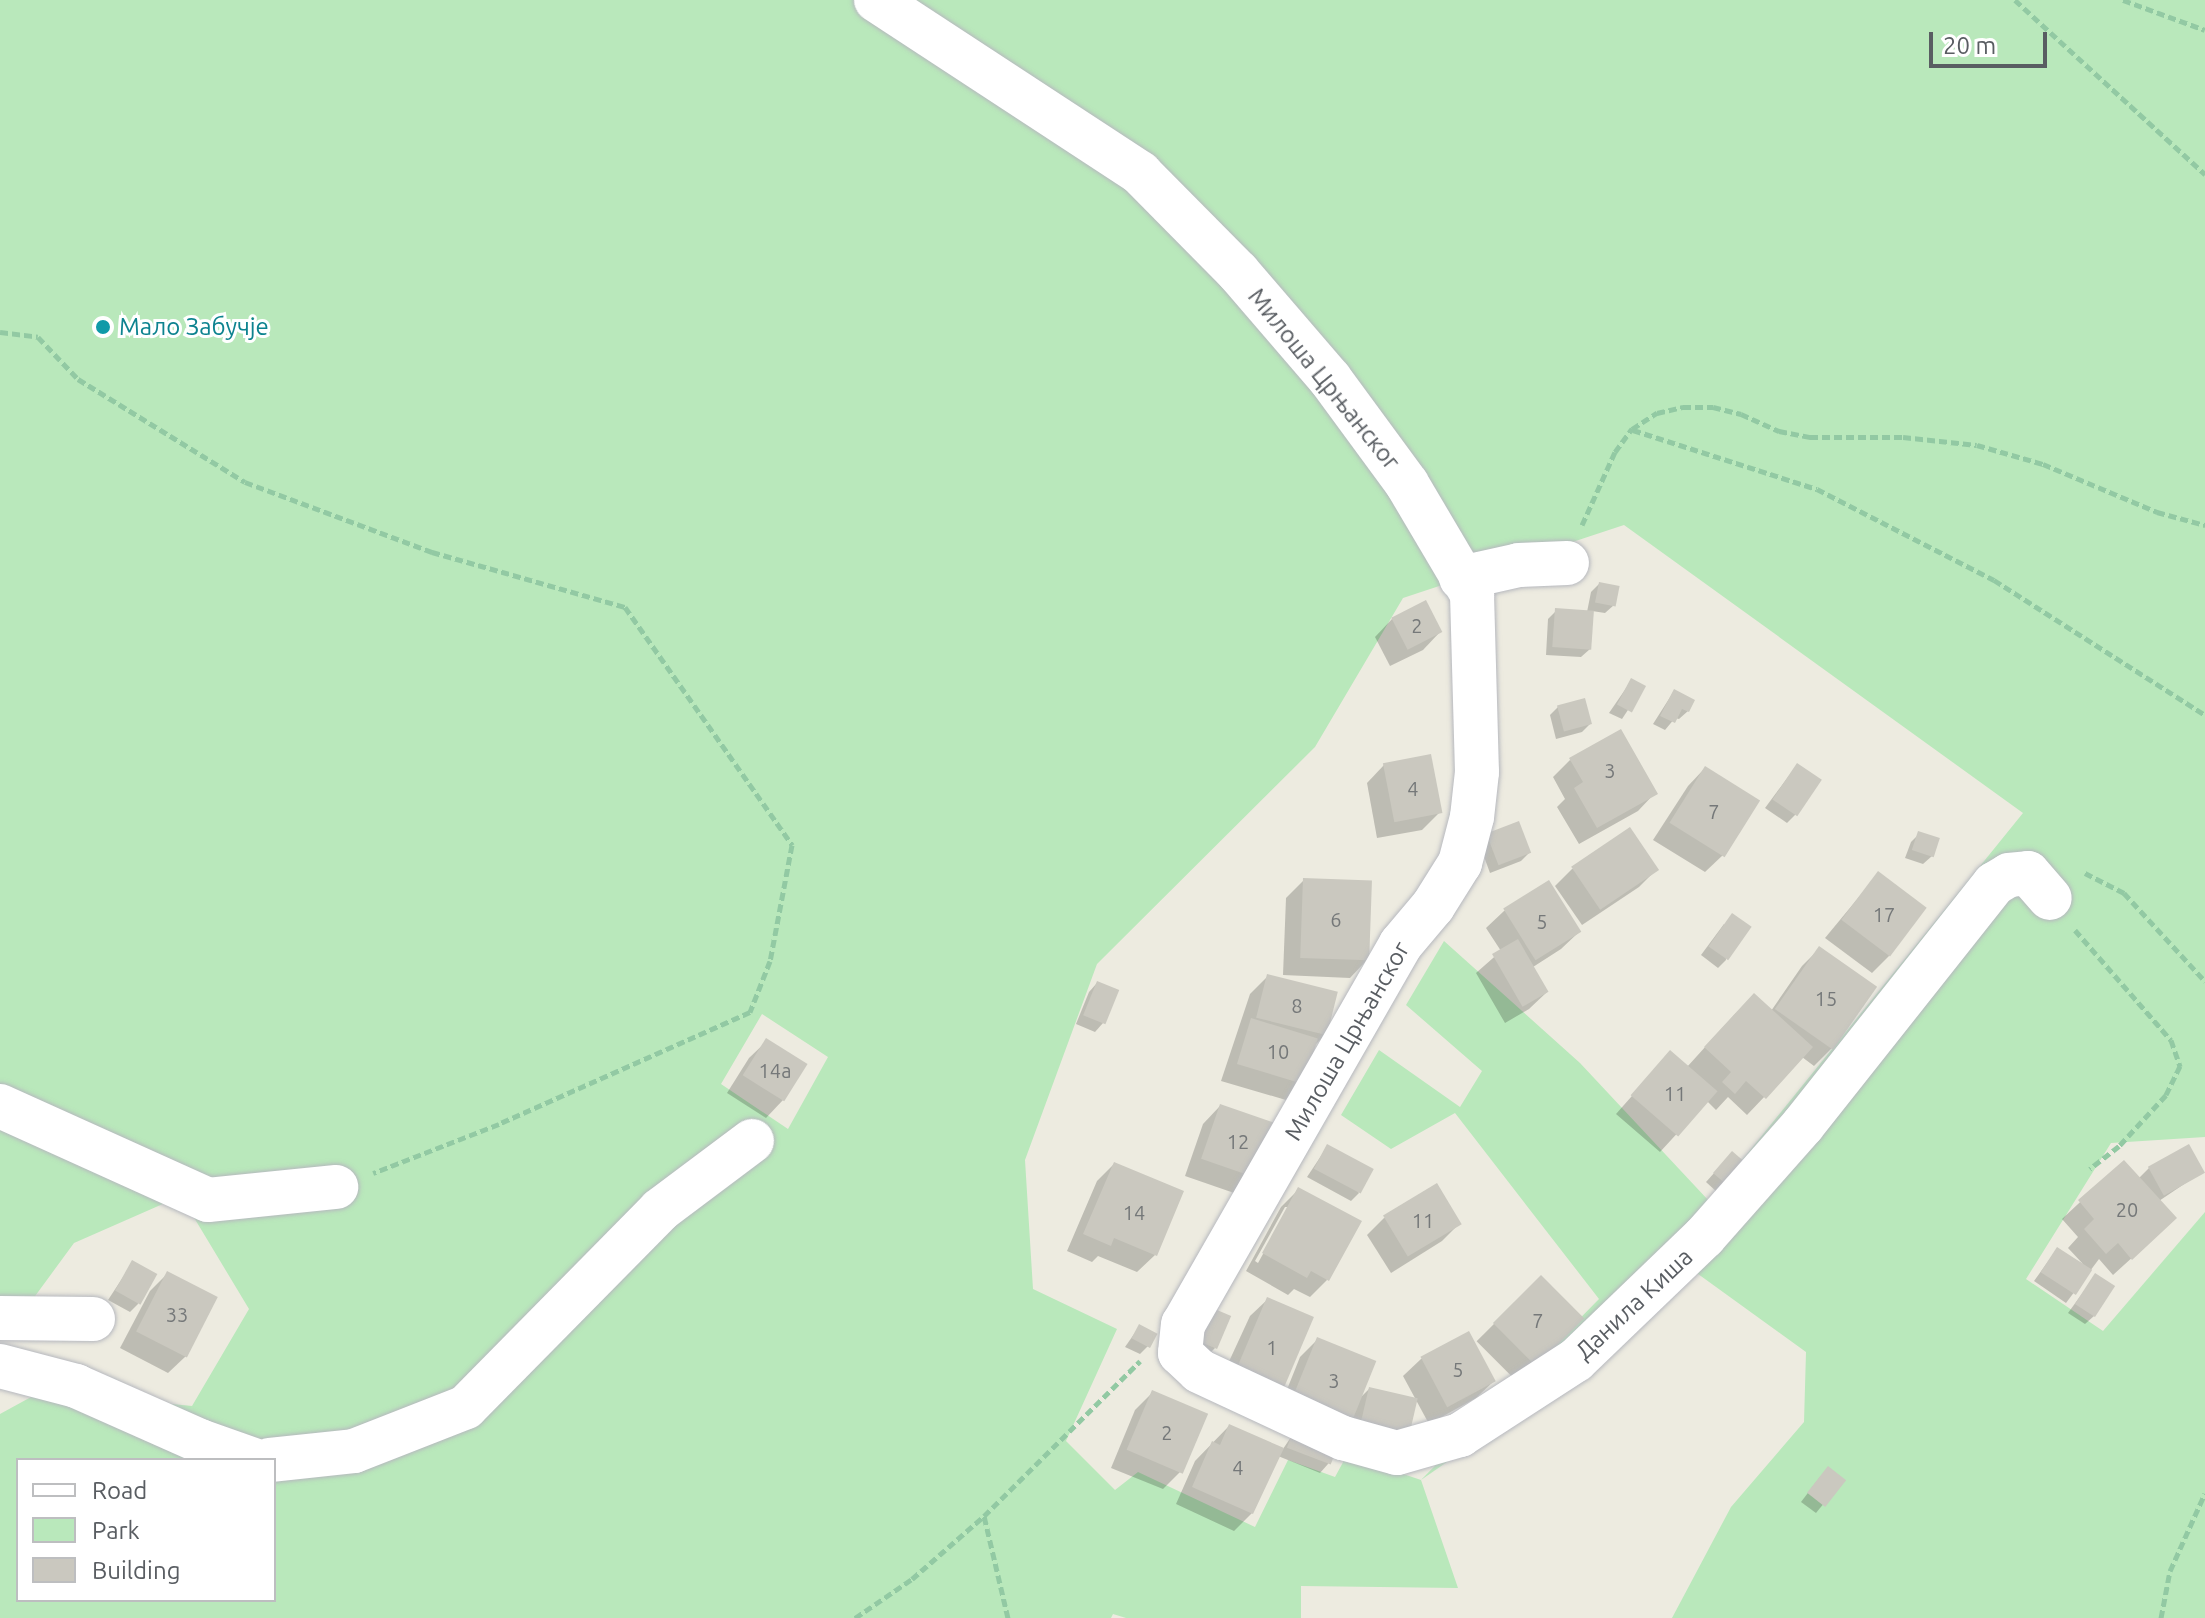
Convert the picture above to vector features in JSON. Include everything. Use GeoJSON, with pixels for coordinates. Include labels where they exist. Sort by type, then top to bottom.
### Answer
{"type":"FeatureCollection","features":[{"type":"Feature","properties":{"kind":"street","name":"Милоша Црњанског"},"geometry":{"type":"LineString","coordinates":[[876,0],[1140,173],[1238,272],[1330,379],[1407,484],[1472,594],[1477,772],[1472,817],[1460,863],[1433,906],[1401,944],[1183,1324]]}},
{"type":"Feature","properties":{"kind":"street"},"geometry":{"type":"LineString","coordinates":[[1461,578],[1519,565],[1567,563]]}},
{"type":"Feature","properties":{"kind":"street","name":"Данила Киша"},"geometry":{"type":"LineString","coordinates":[[1183,1324],[1180,1353],[1199,1371],[1343,1438],[1397,1453],[1460,1435],[1576,1360],[1704,1237],[1812,1114],[2024,885]]}},
{"type":"Feature","properties":{"kind":"street"},"geometry":{"type":"LineString","coordinates":[[0,1106],[208,1200],[336,1187]]}},
{"type":"Feature","properties":{"kind":"street"},"geometry":{"type":"LineString","coordinates":[[276,1459],[354,1451],[466,1407],[660,1210],[752,1141]]}},
{"type":"Feature","properties":{"kind":"street"},"geometry":{"type":"LineString","coordinates":[[0,1318],[93,1319]]}},
{"type":"Feature","properties":{"kind":"street"},"geometry":{"type":"LineString","coordinates":[[0,1366],[76,1386],[200,1441],[248,1458]]}},
{"type":"Feature","properties":{"kind":"path"},"geometry":{"type":"LineString","coordinates":[[2015,0],[2205,174]]}},
{"type":"Feature","properties":{"kind":"path"},"geometry":{"type":"LineString","coordinates":[[2123,0],[2205,30]]}},
{"type":"Feature","properties":{"kind":"path"},"geometry":{"type":"LineString","coordinates":[[0,332],[38,337],[78,379],[245,482],[432,552],[625,607],[792,845],[770,961],[750,1012],[499,1124],[336,1187]]}},
{"type":"Feature","properties":{"kind":"path"},"geometry":{"type":"LineString","coordinates":[[1567,563],[1615,452],[1632,429],[1657,413],[1683,407],[1713,407],[1741,414],[1779,431],[1810,437],[1903,437],[1977,445],[2043,464],[2157,512],[2205,525]]}},
{"type":"Feature","properties":{"kind":"path"},"geometry":{"type":"LineString","coordinates":[[1632,429],[1817,489],[1994,580],[2205,715]]}},
{"type":"Feature","properties":{"kind":"path"},"geometry":{"type":"LineString","coordinates":[[2090,1169],[2119,1146],[2166,1095],[2180,1066],[2171,1040],[2024,885],[2068,863],[2124,893],[2205,981]]}},
{"type":"Feature","properties":{"kind":"path"},"geometry":{"type":"LineString","coordinates":[[855,1618],[912,1579],[984,1516],[1054,1450],[1120,1378],[1183,1324]]}},
{"type":"Feature","properties":{"kind":"path"},"geometry":{"type":"LineString","coordinates":[[2161,1618],[2170,1571],[2205,1493]]}},
{"type":"Feature","properties":{"kind":"path"},"geometry":{"type":"LineString","coordinates":[[984,1516],[1008,1618]]}},
{"type":"Feature","properties":{"kind":"green space"},"geometry":{"type":"Polygon","coordinates":[[[0,0],[2205,0],[2205,1137],[2111,1143],[2026,1279],[2103,1331],[2205,1212],[2205,1618],[1672,1618],[1731,1507],[1804,1422],[1806,1352],[1687,1266],[1574,1374],[1421,1480],[1458,1588],[1301,1586],[1301,1618],[1126,1618],[1113,1614],[1111,1618],[0,1618],[0,1414],[42,1391],[192,1406],[249,1309],[181,1196],[74,1243],[30,1303],[0,1300],[0,0]],[[1624,525],[1403,598],[1315,747],[1097,964],[1025,1160],[1033,1289],[1117,1329],[1066,1441],[1115,1490],[1138,1472],[1255,1527],[1288,1460],[1335,1477],[1347,1455],[1421,1480],[1599,1299],[1455,1113],[1391,1149],[1341,1115],[1379,1050],[1460,1107],[1482,1071],[1406,1005],[1444,941],[1580,1063],[1709,1201],[2023,813],[1624,525]],[[762,1014],[721,1084],[788,1129],[828,1057],[762,1014]]]}},
{"type":"Feature","properties":{"kind":"building"},"geometry":{"type":"Polygon","coordinates":[[[1599,582],[1620,586],[1616,607],[1595,603],[1599,582]]]}},
{"type":"Feature","properties":{"kind":"building"},"geometry":{"type":"Polygon","coordinates":[[[1426,600],[1442,632],[1408,650],[1391,618],[1426,600]]]}},
{"type":"Feature","properties":{"kind":"building"},"geometry":{"type":"Polygon","coordinates":[[[1555,608],[1594,611],[1591,650],[1552,647],[1555,608]]]}},
{"type":"Feature","properties":{"kind":"building"},"geometry":{"type":"Polygon","coordinates":[[[1631,678],[1646,686],[1632,712],[1617,704],[1631,678]]]}},
{"type":"Feature","properties":{"kind":"building"},"geometry":{"type":"Polygon","coordinates":[[[1674,689],[1695,700],[1689,712],[1682,709],[1675,723],[1660,716],[1674,689]]]}},
{"type":"Feature","properties":{"kind":"building"},"geometry":{"type":"Polygon","coordinates":[[[1585,698],[1592,724],[1564,732],[1557,706],[1585,698]]]}},
{"type":"Feature","properties":{"kind":"building"},"geometry":{"type":"Polygon","coordinates":[[[1621,729],[1658,794],[1597,828],[1574,788],[1583,782],[1569,758],[1621,729]]]}},
{"type":"Feature","properties":{"kind":"building"},"geometry":{"type":"Polygon","coordinates":[[[1431,754],[1442,813],[1394,822],[1383,763],[1431,754]]]}},
{"type":"Feature","properties":{"kind":"building"},"geometry":{"type":"Polygon","coordinates":[[[1797,763],[1822,780],[1797,816],[1772,799],[1797,763]]]}},
{"type":"Feature","properties":{"kind":"building"},"geometry":{"type":"Polygon","coordinates":[[[1705,766],[1760,800],[1725,857],[1669,823],[1705,766]]]}},
{"type":"Feature","properties":{"kind":"building"},"geometry":{"type":"Polygon","coordinates":[[[1519,821],[1531,853],[1499,865],[1486,834],[1519,821]]]}},
{"type":"Feature","properties":{"kind":"building"},"geometry":{"type":"Polygon","coordinates":[[[1630,827],[1659,870],[1600,910],[1571,867],[1630,827]]]}},
{"type":"Feature","properties":{"kind":"building"},"geometry":{"type":"Polygon","coordinates":[[[1918,831],[1940,838],[1934,857],[1912,850],[1918,831]]]}},
{"type":"Feature","properties":{"kind":"building"},"geometry":{"type":"Polygon","coordinates":[[[1878,871],[1927,908],[1890,956],[1841,920],[1878,871]]]}},
{"type":"Feature","properties":{"kind":"building"},"geometry":{"type":"Polygon","coordinates":[[[1303,878],[1372,880],[1369,960],[1300,958],[1303,878]]]}},
{"type":"Feature","properties":{"kind":"building"},"geometry":{"type":"Polygon","coordinates":[[[1549,880],[1581,932],[1536,960],[1503,909],[1549,880]]]}},
{"type":"Feature","properties":{"kind":"building"},"geometry":{"type":"Polygon","coordinates":[[[1732,913],[1752,927],[1728,960],[1708,947],[1732,913]]]}},
{"type":"Feature","properties":{"kind":"building"},"geometry":{"type":"Polygon","coordinates":[[[1518,939],[1548,992],[1523,1007],[1492,954],[1518,939]]]}},
{"type":"Feature","properties":{"kind":"building"},"geometry":{"type":"Polygon","coordinates":[[[1819,946],[1877,987],[1833,1050],[1775,1009],[1819,946]]]}},
{"type":"Feature","properties":{"kind":"building"},"geometry":{"type":"Polygon","coordinates":[[[1267,974],[1338,992],[1327,1035],[1256,1018],[1267,974]]]}},
{"type":"Feature","properties":{"kind":"building"},"geometry":{"type":"Polygon","coordinates":[[[1097,981],[1119,990],[1105,1024],[1083,1015],[1097,981]]]}},
{"type":"Feature","properties":{"kind":"building"},"geometry":{"type":"Polygon","coordinates":[[[1754,993],[1813,1047],[1766,1099],[1746,1081],[1735,1094],[1722,1082],[1731,1072],[1704,1047],[1754,993]]]}},
{"type":"Feature","properties":{"kind":"building"},"geometry":{"type":"Polygon","coordinates":[[[1251,1018],[1318,1038],[1304,1084],[1237,1064],[1251,1018]]]}},
{"type":"Feature","properties":{"kind":"building"},"geometry":{"type":"Polygon","coordinates":[[[766,1038],[808,1064],[784,1101],[743,1075],[766,1038]]]}},
{"type":"Feature","properties":{"kind":"building"},"geometry":{"type":"Polygon","coordinates":[[[1670,1050],[1718,1091],[1678,1137],[1631,1095],[1670,1050]]]}},
{"type":"Feature","properties":{"kind":"building"},"geometry":{"type":"Polygon","coordinates":[[[1220,1104],[1275,1123],[1256,1178],[1201,1159],[1220,1104]]]}},
{"type":"Feature","properties":{"kind":"building"},"geometry":{"type":"Polygon","coordinates":[[[1327,1144],[1374,1169],[1361,1194],[1314,1169],[1327,1144]]]}},
{"type":"Feature","properties":{"kind":"building"},"geometry":{"type":"Polygon","coordinates":[[[2189,1144],[2205,1173],[2164,1196],[2148,1167],[2189,1144]]]}},
{"type":"Feature","properties":{"kind":"building"},"geometry":{"type":"Polygon","coordinates":[[[1732,1151],[1747,1164],[1728,1186],[1713,1173],[1732,1151]]]}},
{"type":"Feature","properties":{"kind":"building"},"geometry":{"type":"Polygon","coordinates":[[[2124,1160],[2177,1218],[2132,1260],[2118,1243],[2106,1254],[2084,1229],[2094,1219],[2078,1200],[2124,1160]]]}},
{"type":"Feature","properties":{"kind":"building"},"geometry":{"type":"Polygon","coordinates":[[[1114,1162],[1184,1191],[1157,1256],[1114,1238],[1111,1246],[1083,1234],[1114,1162]]]}},
{"type":"Feature","properties":{"kind":"building"},"geometry":{"type":"Polygon","coordinates":[[[1437,1183],[1462,1224],[1408,1257],[1383,1215],[1437,1183]]]}},
{"type":"Feature","properties":{"kind":"building"},"geometry":{"type":"Polygon","coordinates":[[[1298,1187],[1362,1221],[1329,1281],[1311,1271],[1307,1278],[1262,1253],[1298,1187]]]}},
{"type":"Feature","properties":{"kind":"building"},"geometry":{"type":"Polygon","coordinates":[[[2057,1247],[2092,1270],[2076,1295],[2041,1272],[2057,1247]]]}},
{"type":"Feature","properties":{"kind":"building"},"geometry":{"type":"Polygon","coordinates":[[[132,1260],[157,1274],[140,1305],[115,1291],[132,1260]]]}},
{"type":"Feature","properties":{"kind":"building"},"geometry":{"type":"Polygon","coordinates":[[[167,1271],[218,1297],[187,1357],[136,1332],[167,1271]]]}},
{"type":"Feature","properties":{"kind":"building"},"geometry":{"type":"Polygon","coordinates":[[[2095,1273],[2115,1286],[2095,1317],[2075,1304],[2095,1273]]]}},
{"type":"Feature","properties":{"kind":"building"},"geometry":{"type":"Polygon","coordinates":[[[1541,1275],[1584,1318],[1536,1366],[1493,1323],[1541,1275]]]}},
{"type":"Feature","properties":{"kind":"building"},"geometry":{"type":"Polygon","coordinates":[[[1267,1297],[1314,1317],[1280,1398],[1233,1378],[1267,1297]]]}},
{"type":"Feature","properties":{"kind":"building"},"geometry":{"type":"Polygon","coordinates":[[[1210,1307],[1231,1316],[1217,1349],[1196,1340],[1210,1307]]]}},
{"type":"Feature","properties":{"kind":"building"},"geometry":{"type":"Polygon","coordinates":[[[1139,1324],[1158,1334],[1150,1348],[1131,1338],[1139,1324]]]}},
{"type":"Feature","properties":{"kind":"building"},"geometry":{"type":"Polygon","coordinates":[[[1469,1331],[1496,1381],[1447,1407],[1420,1357],[1469,1331]]]}},
{"type":"Feature","properties":{"kind":"building"},"geometry":{"type":"Polygon","coordinates":[[[1317,1337],[1376,1361],[1352,1422],[1292,1398],[1317,1337]]]}},
{"type":"Feature","properties":{"kind":"building"},"geometry":{"type":"Polygon","coordinates":[[[1369,1387],[1418,1398],[1408,1438],[1360,1427],[1369,1387]]]}},
{"type":"Feature","properties":{"kind":"building"},"geometry":{"type":"Polygon","coordinates":[[[1152,1390],[1208,1414],[1183,1474],[1127,1450],[1152,1390]]]}},
{"type":"Feature","properties":{"kind":"building"},"geometry":{"type":"Polygon","coordinates":[[[1229,1424],[1284,1448],[1253,1514],[1192,1487],[1212,1441],[1220,1445],[1229,1424]]]}},
{"type":"Feature","properties":{"kind":"building"},"geometry":{"type":"Polygon","coordinates":[[[1294,1429],[1338,1446],[1331,1465],[1287,1448],[1294,1429]]]}},
{"type":"Feature","properties":{"kind":"building"},"geometry":{"type":"Polygon","coordinates":[[[1828,1466],[1846,1480],[1825,1507],[1807,1493],[1828,1466]]]}},
{"type":"Feature","properties":{"kind":"place","name":"Мало Забучје"},"geometry":{"type":"Point","coordinates":[103,327]}}]}
